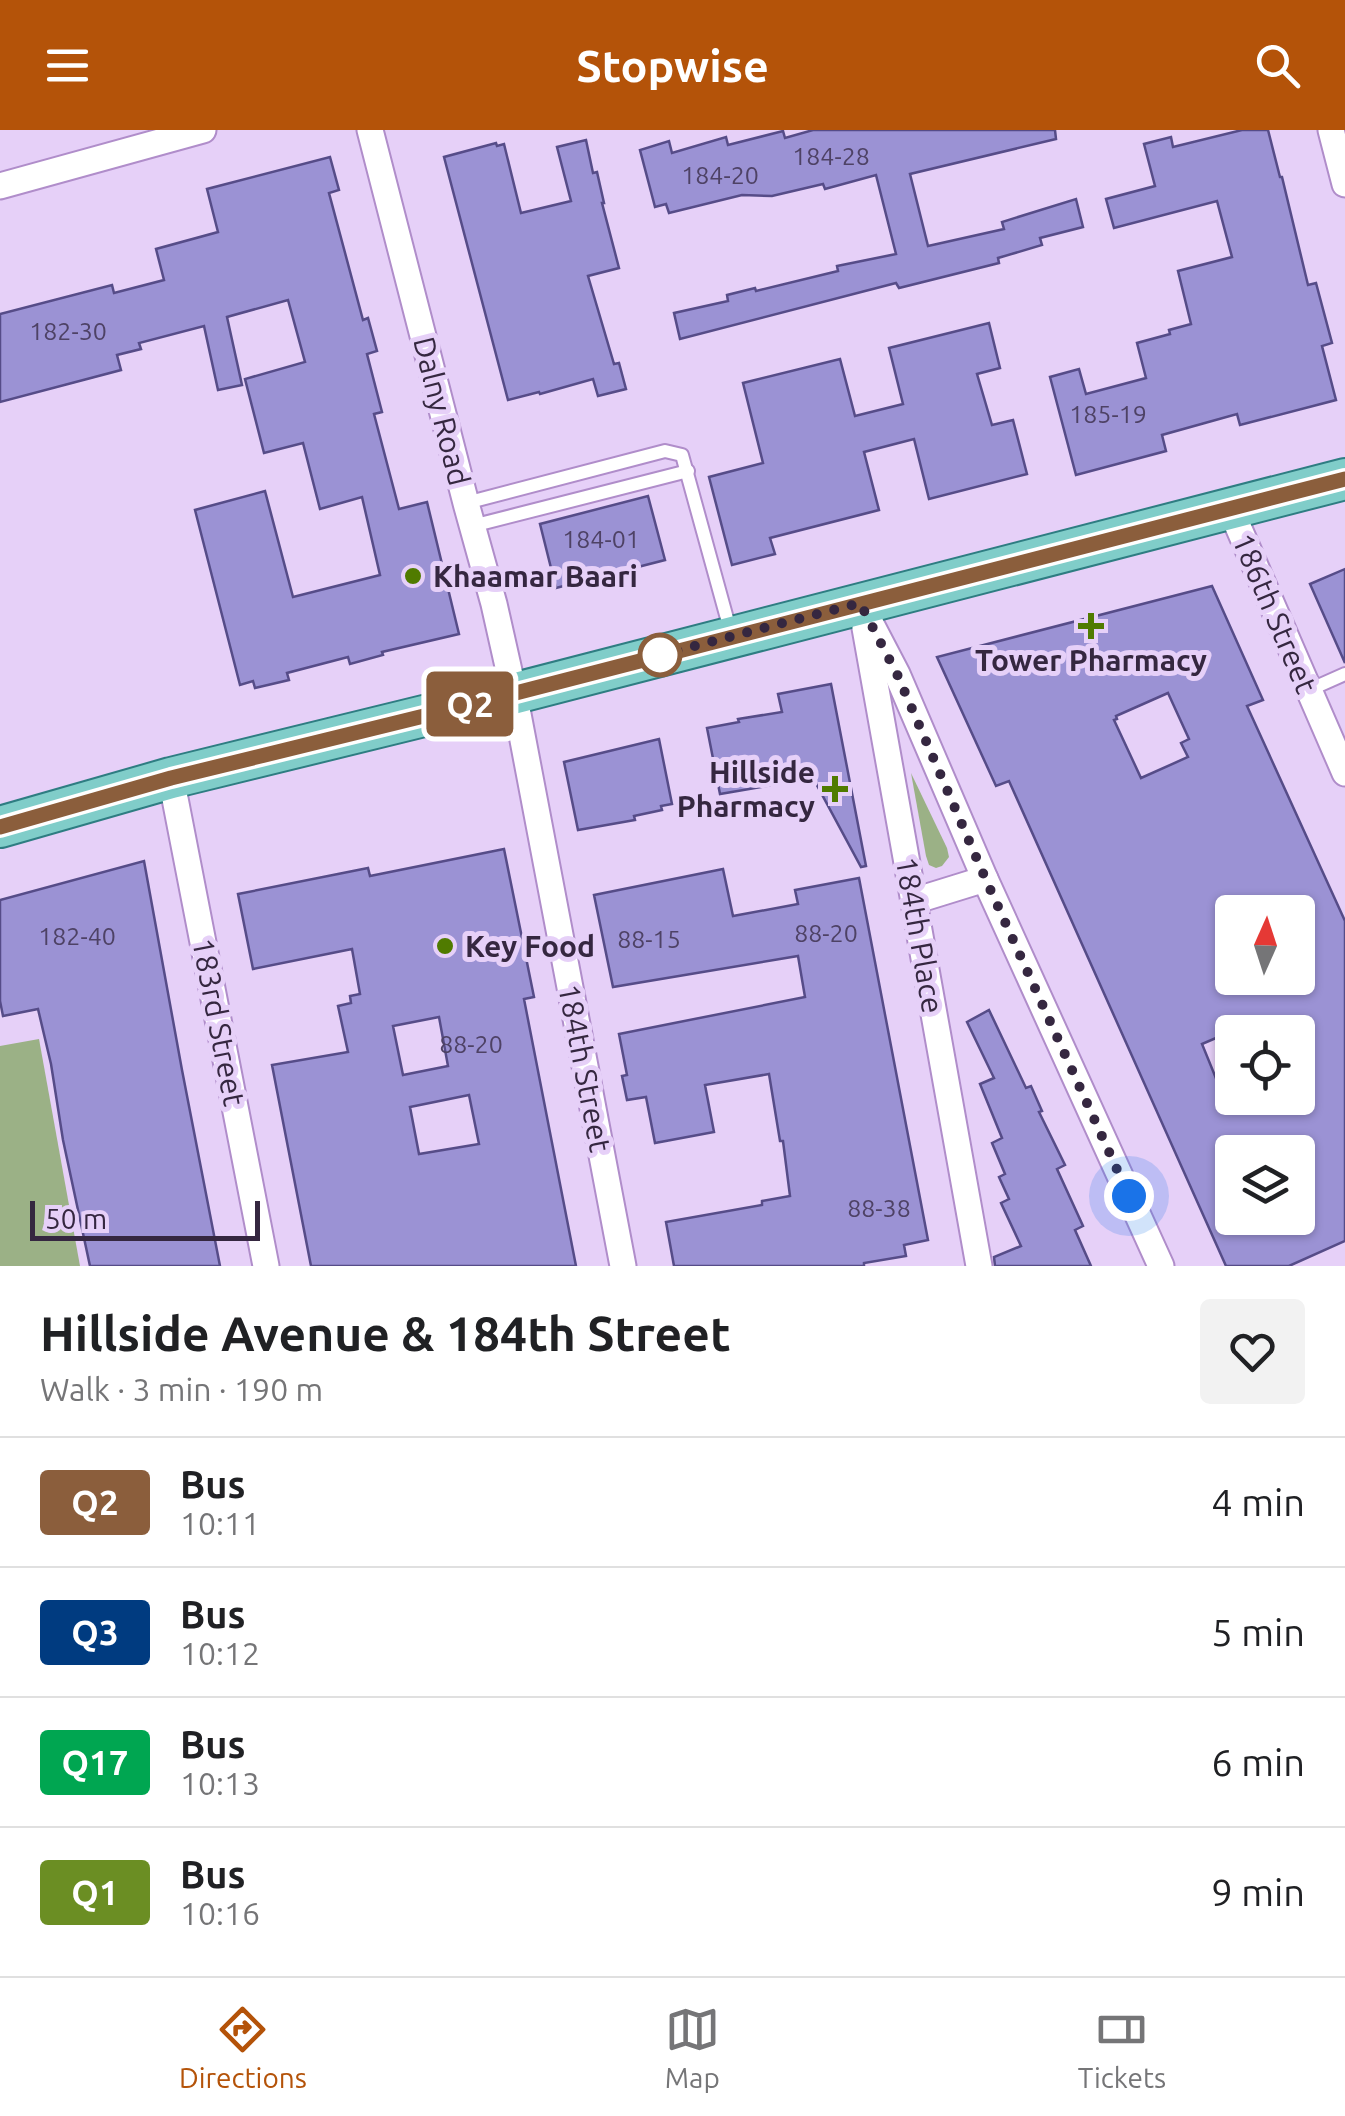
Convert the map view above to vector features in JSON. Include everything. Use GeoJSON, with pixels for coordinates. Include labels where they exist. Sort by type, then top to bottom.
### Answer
{"type":"FeatureCollection","features":[{"type":"Feature","properties":{"kind":"main road"},"geometry":{"type":"LineString","coordinates":[[0,827],[171,778],[1345,479]]}},
{"type":"Feature","properties":{"kind":"street"},"geometry":{"type":"LineString","coordinates":[[0,186],[203,130]]}},
{"type":"Feature","properties":{"kind":"street","name":"Dalny Road"},"geometry":{"type":"LineString","coordinates":[[370,130],[514,693]]}},
{"type":"Feature","properties":{"kind":"street"},"geometry":{"type":"LineString","coordinates":[[1331,130],[1345,184]]}},
{"type":"Feature","properties":{"kind":"street","name":"186th Street"},"geometry":{"type":"LineString","coordinates":[[1230,508],[1345,773]]}},
{"type":"Feature","properties":{"kind":"street"},"geometry":{"type":"LineString","coordinates":[[860,603],[897,674],[1161,1266]]}},
{"type":"Feature","properties":{"kind":"street","name":"184th Place"},"geometry":{"type":"LineString","coordinates":[[860,603],[980,1266]]}},
{"type":"Feature","properties":{"kind":"street","name":"184th Street"},"geometry":{"type":"LineString","coordinates":[[514,693],[623,1266]]}},
{"type":"Feature","properties":{"kind":"street","name":"183rd Street"},"geometry":{"type":"LineString","coordinates":[[171,778],[266,1266]]}},
{"type":"Feature","properties":{"kind":"street"},"geometry":{"type":"LineString","coordinates":[[914,901],[986,880]]}},
{"type":"Feature","properties":{"kind":"lane"},"geometry":{"type":"LineString","coordinates":[[469,515],[665,452],[682,455],[732,636]]}},
{"type":"Feature","properties":{"kind":"lane"},"geometry":{"type":"LineString","coordinates":[[469,515],[688,470]]}},
{"type":"Feature","properties":{"kind":"lane"},"geometry":{"type":"LineString","coordinates":[[1309,690],[1345,674]]}},
{"type":"Feature","properties":{"kind":"green space"},"geometry":{"type":"Polygon","coordinates":[[[911,773],[947,848],[949,857],[936,868],[929,865],[926,856],[911,773]]]}},
{"type":"Feature","properties":{"kind":"green space"},"geometry":{"type":"Polygon","coordinates":[[[39,1039],[80,1266],[0,1266],[0,1046],[39,1039]]]}},
{"type":"Feature","properties":{"kind":"building"},"geometry":{"type":"Polygon","coordinates":[[[813,130],[1055,130],[1056,139],[910,174],[928,246],[1004,229],[1002,222],[1076,199],[1083,227],[1040,238],[1042,245],[998,258],[999,263],[899,288],[896,283],[680,339],[674,313],[728,301],[727,295],[896,254],[876,175],[825,189],[823,184],[772,196],[742,195],[669,213],[666,204],[655,207],[640,150],[669,141],[672,153],[726,137],[728,145],[783,131],[785,138],[813,130]]]}},
{"type":"Feature","properties":{"kind":"building"},"geometry":{"type":"Polygon","coordinates":[[[1242,130],[1268,130],[1308,285],[1316,283],[1332,343],[1322,346],[1336,400],[1240,425],[1237,414],[1162,435],[1166,451],[1076,475],[1050,377],[1079,369],[1086,394],[1146,378],[1137,343],[1191,324],[1178,271],[1232,257],[1217,201],[1114,228],[1106,199],[1155,186],[1144,144],[1171,137],[1173,147],[1242,130]]]}},
{"type":"Feature","properties":{"kind":"building"},"geometry":{"type":"Polygon","coordinates":[[[586,140],[619,268],[588,276],[614,364],[619,363],[626,389],[598,396],[593,379],[508,400],[444,157],[504,144],[521,213],[571,201],[557,147],[586,140]]]}},
{"type":"Feature","properties":{"kind":"building"},"geometry":{"type":"Polygon","coordinates":[[[330,157],[339,190],[329,193],[363,320],[368,318],[377,351],[367,354],[382,412],[374,414],[399,509],[427,502],[459,634],[382,652],[383,655],[350,664],[348,657],[287,673],[289,680],[255,688],[253,681],[240,685],[195,510],[265,491],[293,597],[380,575],[362,497],[320,509],[303,443],[264,453],[245,379],[305,362],[288,300],[227,317],[242,385],[218,390],[204,326],[139,343],[141,349],[117,355],[121,370],[0,402],[0,314],[112,285],[114,293],[164,280],[156,249],[218,232],[207,189],[330,157]]]}},
{"type":"Feature","properties":{"kind":"building"},"geometry":{"type":"Polygon","coordinates":[[[989,323],[1000,368],[977,374],[992,425],[1013,420],[1027,474],[929,499],[914,439],[864,452],[879,510],[770,538],[775,554],[732,565],[709,477],[763,463],[743,383],[840,359],[855,416],[903,404],[889,348],[989,323]]]}},
{"type":"Feature","properties":{"kind":"building"},"geometry":{"type":"Polygon","coordinates":[[[648,496],[665,560],[556,588],[540,524],[648,496]]]}},
{"type":"Feature","properties":{"kind":"building"},"geometry":{"type":"Polygon","coordinates":[[[1345,569],[1345,663],[1310,584],[1345,569]]]}},
{"type":"Feature","properties":{"kind":"building"},"geometry":{"type":"Polygon","coordinates":[[[1212,586],[1263,700],[1247,706],[1345,921],[1345,1241],[1289,1266],[1226,1266],[1009,781],[996,786],[937,657],[1212,586]],[[1168,693],[1114,720],[1141,778],[1188,757],[1181,743],[1189,739],[1168,693]]]}},
{"type":"Feature","properties":{"kind":"building"},"geometry":{"type":"Polygon","coordinates":[[[831,684],[866,866],[861,867],[813,778],[720,794],[707,728],[782,712],[778,694],[831,684]]]}},
{"type":"Feature","properties":{"kind":"building"},"geometry":{"type":"Polygon","coordinates":[[[659,739],[672,804],[634,816],[635,820],[578,830],[564,762],[659,739]]]}},
{"type":"Feature","properties":{"kind":"building"},"geometry":{"type":"Polygon","coordinates":[[[504,849],[534,997],[524,999],[576,1266],[311,1266],[272,1065],[348,1052],[338,1006],[351,1003],[350,996],[360,994],[352,949],[253,969],[238,894],[368,868],[370,876],[504,849]],[[439,1017],[393,1026],[403,1075],[448,1066],[439,1017]],[[469,1095],[410,1107],[419,1154],[479,1144],[469,1095]]]}},
{"type":"Feature","properties":{"kind":"building"},"geometry":{"type":"Polygon","coordinates":[[[144,861],[220,1266],[90,1266],[38,1009],[3,1016],[0,1001],[0,900],[144,861]]]}},
{"type":"Feature","properties":{"kind":"building"},"geometry":{"type":"Polygon","coordinates":[[[723,869],[733,916],[798,904],[795,890],[859,878],[928,1240],[904,1245],[906,1256],[864,1266],[674,1266],[666,1222],[762,1205],[762,1201],[790,1196],[769,1074],[705,1085],[714,1132],[655,1143],[646,1097],[627,1100],[622,1076],[627,1075],[619,1034],[805,997],[798,956],[613,987],[594,895],[723,869]]]}},
{"type":"Feature","properties":{"kind":"building"},"geometry":{"type":"Polygon","coordinates":[[[989,1010],[1026,1088],[1031,1086],[1065,1165],[1057,1169],[1083,1226],[1075,1230],[1091,1266],[995,1266],[994,1257],[1021,1246],[1001,1203],[1009,1199],[999,1177],[1005,1174],[992,1143],[1002,1138],[980,1084],[994,1078],[967,1022],[989,1010]]]}},
{"type":"Feature","properties":{"kind":"bus line","name":"Q2"},"geometry":{"type":"LineString","coordinates":[[0,827],[171,778],[1345,479]]}},
{"type":"Feature","properties":{"kind":"place","name":"Khaamar Baari"},"geometry":{"type":"Point","coordinates":[413,576]}},
{"type":"Feature","properties":{"kind":"place","name":"Tower Pharmacy"},"geometry":{"type":"Point","coordinates":[1091,626]}},
{"type":"Feature","properties":{"kind":"place","name":"Hillside Pharmacy"},"geometry":{"type":"Point","coordinates":[835,789]}},
{"type":"Feature","properties":{"kind":"place","name":"Key Food"},"geometry":{"type":"Point","coordinates":[445,946]}},
{"type":"Feature","properties":{"kind":"route"},"geometry":{"type":"LineString","coordinates":[[660,655],[860,603],[897,674],[1129,1196]]}}]}
